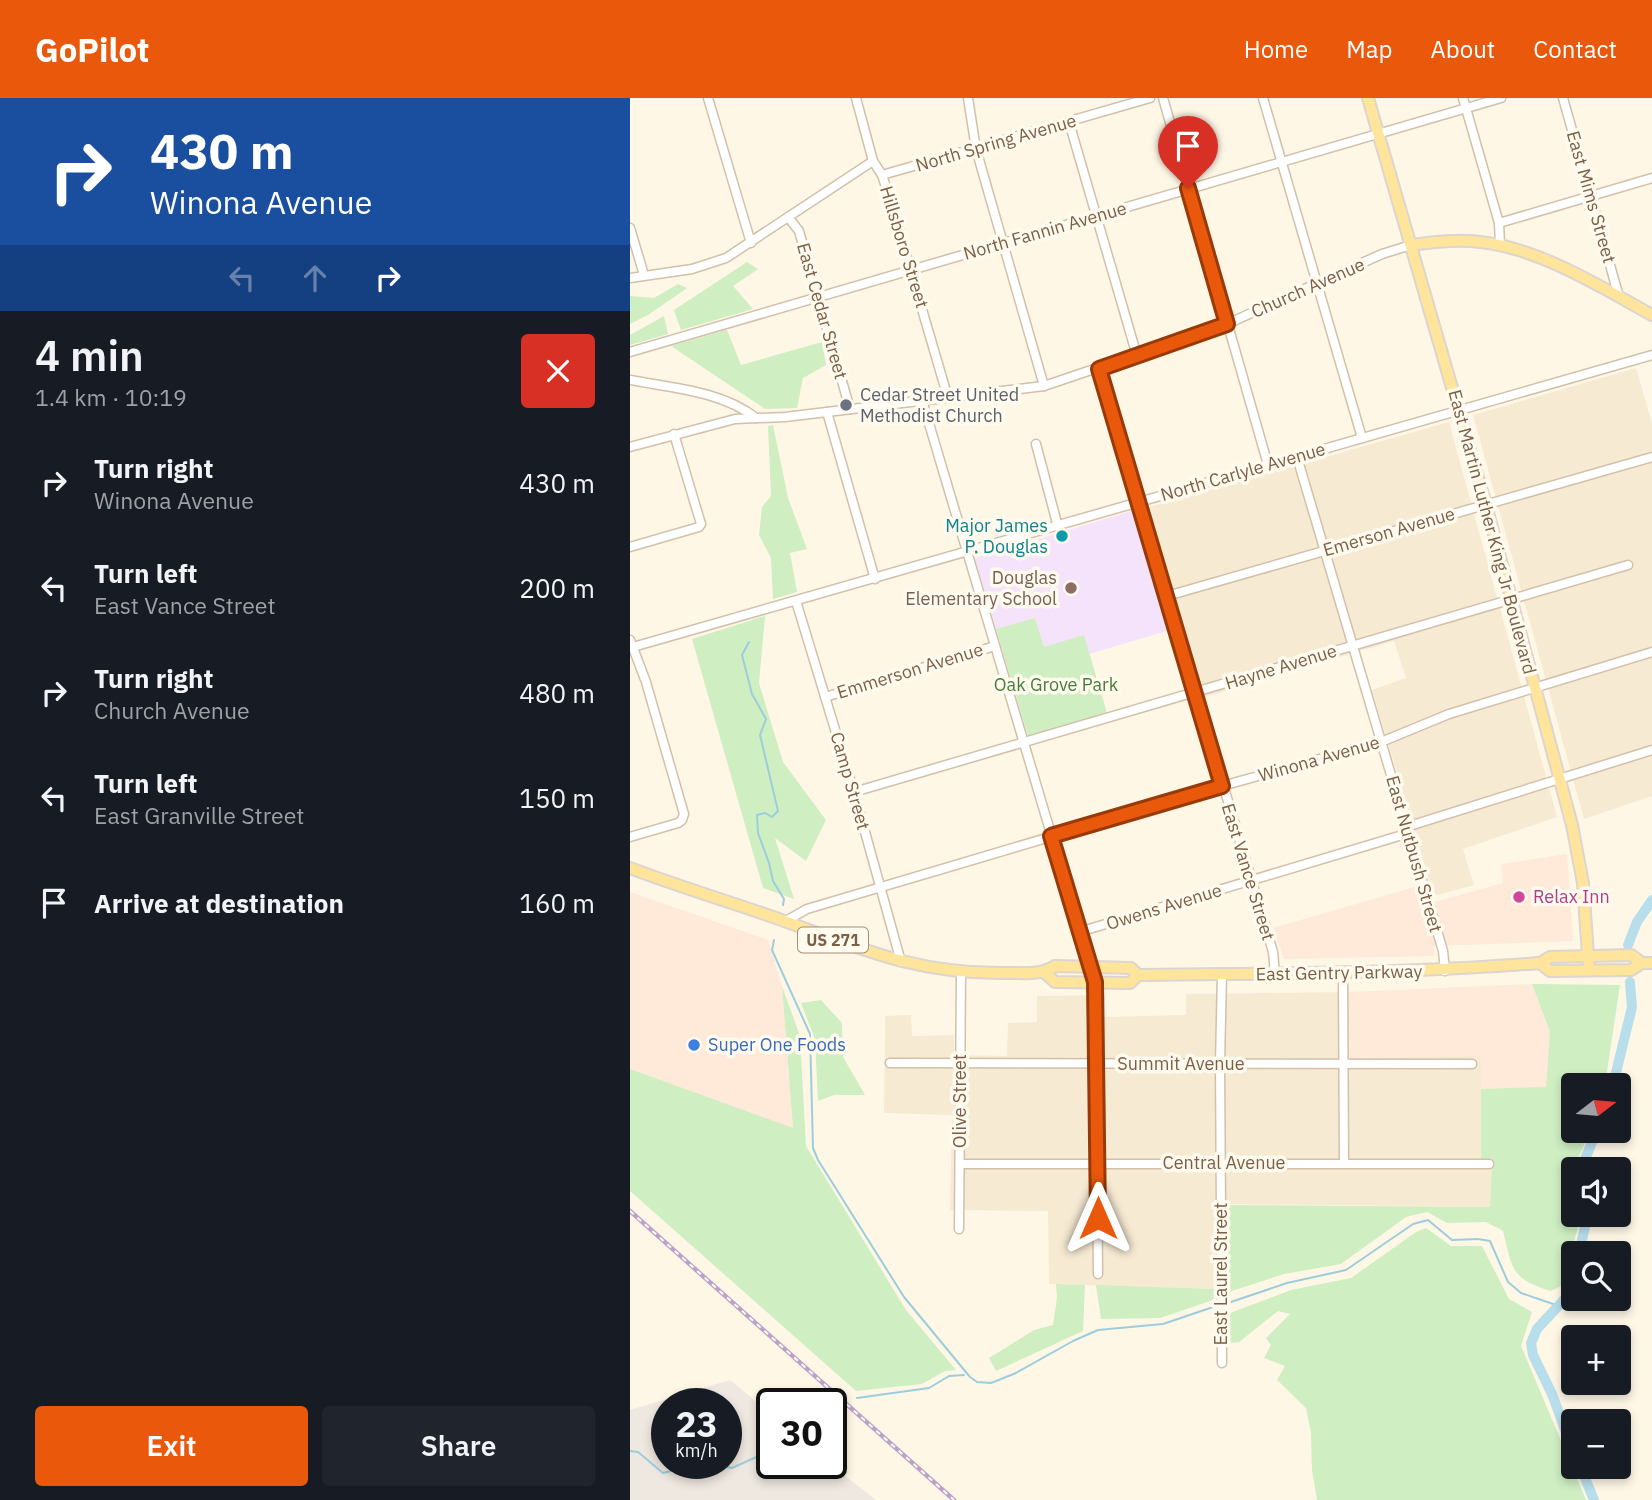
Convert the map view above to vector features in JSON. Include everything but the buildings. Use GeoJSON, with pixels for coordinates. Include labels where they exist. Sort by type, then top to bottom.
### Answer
{"type":"FeatureCollection","features":[{"type":"Feature","properties":{"kind":"main road","name":"East Martin Luther King Jr Boulevard"},"geometry":{"type":"LineString","coordinates":[[1368,98],[1486,505],[1560,779],[1582,870],[1589,970]]}},
{"type":"Feature","properties":{"kind":"main road","name":"Church Avenue"},"geometry":{"type":"LineString","coordinates":[[1411,245],[1455,241],[1500,245],[1547,261],[1652,316]]}},
{"type":"Feature","properties":{"kind":"main road","name":"East Gentry Parkway"},"geometry":{"type":"LineString","coordinates":[[630,868],[867,953],[901,962],[961,973],[1045,973],[1055,966],[1089,966],[1131,968],[1138,975]]}},
{"type":"Feature","properties":{"kind":"main road","name":"East Gentry Parkway"},"geometry":{"type":"LineString","coordinates":[[1045,973],[1055,982],[1130,983],[1138,975],[1445,971],[1540,963],[1550,957],[1631,955],[1647,963]]}},
{"type":"Feature","properties":{"kind":"main road","name":"East Gentry Parkway"},"geometry":{"type":"LineString","coordinates":[[1540,963],[1550,971],[1631,970],[1647,963]]}},
{"type":"Feature","properties":{"kind":"street"},"geometry":{"type":"LineString","coordinates":[[708,98],[751,243]]}},
{"type":"Feature","properties":{"kind":"street","name":"Hillsboro Street"},"geometry":{"type":"LineString","coordinates":[[856,98],[873,161],[882,175],[948,398]]}},
{"type":"Feature","properties":{"kind":"street"},"geometry":{"type":"LineString","coordinates":[[968,98],[976,149],[1044,386]]}},
{"type":"Feature","properties":{"kind":"street","name":"North Spring Avenue"},"geometry":{"type":"LineString","coordinates":[[882,175],[1150,98]]}},
{"type":"Feature","properties":{"kind":"street"},"geometry":{"type":"LineString","coordinates":[[1163,98],[1268,465]]}},
{"type":"Feature","properties":{"kind":"street"},"geometry":{"type":"LineString","coordinates":[[1263,98],[1362,438]]}},
{"type":"Feature","properties":{"kind":"street"},"geometry":{"type":"LineString","coordinates":[[1463,98],[1499,223],[1500,245]]}},
{"type":"Feature","properties":{"kind":"street","name":"North Fannin Avenue"},"geometry":{"type":"LineString","coordinates":[[630,352],[1501,98]]}},
{"type":"Feature","properties":{"kind":"street","name":"East Mims Street"},"geometry":{"type":"LineString","coordinates":[[1563,98],[1619,297]]}},
{"type":"Feature","properties":{"kind":"street"},"geometry":{"type":"LineString","coordinates":[[1069,122],[1137,356]]}},
{"type":"Feature","properties":{"kind":"street"},"geometry":{"type":"LineString","coordinates":[[630,278],[692,270],[726,258],[873,161]]}},
{"type":"Feature","properties":{"kind":"street"},"geometry":{"type":"LineString","coordinates":[[1499,223],[1652,178]]}},
{"type":"Feature","properties":{"kind":"street","name":"East Cedar Street"},"geometry":{"type":"LineString","coordinates":[[788,217],[799,231],[850,409]]}},
{"type":"Feature","properties":{"kind":"street"},"geometry":{"type":"LineString","coordinates":[[630,228],[644,275]]}},
{"type":"Feature","properties":{"kind":"street","name":"Church Avenue"},"geometry":{"type":"LineString","coordinates":[[630,447],[718,422],[1044,386],[1227,324],[1382,254],[1411,245]]}},
{"type":"Feature","properties":{"kind":"street","name":"North Carlyle Avenue"},"geometry":{"type":"LineString","coordinates":[[631,644],[875,579],[1652,355]]}},
{"type":"Feature","properties":{"kind":"street","name":"East Vance Street"},"geometry":{"type":"LineString","coordinates":[[1099,369],[1273,952],[1275,974]]}},
{"type":"Feature","properties":{"kind":"street"},"geometry":{"type":"LineString","coordinates":[[630,380],[703,394],[742,407],[756,418]]}},
{"type":"Feature","properties":{"kind":"street"},"geometry":{"type":"LineString","coordinates":[[922,400],[1095,982],[1098,1274]]}},
{"type":"Feature","properties":{"kind":"street"},"geometry":{"type":"LineString","coordinates":[[827,412],[875,579]]}},
{"type":"Feature","properties":{"kind":"street"},"geometry":{"type":"LineString","coordinates":[[630,547],[688,531],[701,524],[674,434]]}},
{"type":"Feature","properties":{"kind":"street"},"geometry":{"type":"LineString","coordinates":[[1036,444],[1058,527]]}},
{"type":"Feature","properties":{"kind":"street","name":"East Nutbush Street"},"geometry":{"type":"LineString","coordinates":[[1297,457],[1443,951],[1445,971]]}},
{"type":"Feature","properties":{"kind":"street","name":"Emerson Avenue"},"geometry":{"type":"LineString","coordinates":[[1167,596],[1652,457]]}},
{"type":"Feature","properties":{"kind":"street","name":"Hayne Avenue"},"geometry":{"type":"LineString","coordinates":[[854,792],[1628,565]]}},
{"type":"Feature","properties":{"kind":"street","name":"Camp Street"},"geometry":{"type":"LineString","coordinates":[[796,601],[854,792],[901,962]]}},
{"type":"Feature","properties":{"kind":"street"},"geometry":{"type":"LineString","coordinates":[[630,837],[678,823],[683,818],[646,682],[631,644]]}},
{"type":"Feature","properties":{"kind":"street","name":"Emmerson Avenue"},"geometry":{"type":"LineString","coordinates":[[825,696],[995,646]]}},
{"type":"Feature","properties":{"kind":"street","name":"Winona Avenue"},"geometry":{"type":"LineString","coordinates":[[784,922],[807,909],[1222,786],[1381,742],[1449,714],[1652,652]]}},
{"type":"Feature","properties":{"kind":"street","name":"Owens Avenue"},"geometry":{"type":"LineString","coordinates":[[1079,932],[1251,881],[1652,750]]}},
{"type":"Feature","properties":{"kind":"street","name":"Olive Street"},"geometry":{"type":"LineString","coordinates":[[959,1229],[961,973]]}},
{"type":"Feature","properties":{"kind":"street","name":"East Laurel Street"},"geometry":{"type":"LineString","coordinates":[[1222,974],[1222,1363]]}},
{"type":"Feature","properties":{"kind":"street"},"geometry":{"type":"LineString","coordinates":[[1343,974],[1344,1163]]}},
{"type":"Feature","properties":{"kind":"street","name":"Summit Avenue"},"geometry":{"type":"LineString","coordinates":[[890,1063],[1472,1064]]}},
{"type":"Feature","properties":{"kind":"street","name":"Central Avenue"},"geometry":{"type":"LineString","coordinates":[[960,1164],[1489,1164]]}},
{"type":"Feature","properties":{"kind":"shaded area"},"geometry":{"type":"Polygon","coordinates":[[[1636,368],[1652,423],[1652,796],[1584,819],[1473,415],[1636,368]]]}},
{"type":"Feature","properties":{"kind":"shaded area"},"geometry":{"type":"Polygon","coordinates":[[[1449,422],[1557,817],[1463,849],[1474,885],[1434,896],[1372,690],[1406,678],[1394,641],[1202,698],[1146,508],[1449,422]]]}},
{"type":"Feature","properties":{"kind":"shaded area","name":"Douglas Elementary School"},"geometry":{"type":"Polygon","coordinates":[[[1135,510],[1170,630],[1089,654],[1084,636],[1044,647],[1035,618],[996,629],[975,558],[1135,510]]]}},
{"type":"Feature","properties":{"kind":"shaded area"},"geometry":{"type":"Polygon","coordinates":[[[1567,854],[1573,941],[1434,946],[1434,956],[1284,959],[1273,928],[1418,886],[1424,905],[1503,883],[1501,864],[1567,854]]]}},
{"type":"Feature","properties":{"kind":"shaded area"},"geometry":{"type":"Polygon","coordinates":[[[630,892],[768,940],[782,986],[793,1129],[630,1069],[630,892]]]}},
{"type":"Feature","properties":{"kind":"shaded area"},"geometry":{"type":"Polygon","coordinates":[[[1532,984],[1550,1032],[1546,1088],[1481,1089],[1482,1065],[1474,1055],[1349,1059],[1349,992],[1532,984]]]}},
{"type":"Feature","properties":{"kind":"shaded area"},"geometry":{"type":"Polygon","coordinates":[[[1349,992],[1349,1059],[1475,1055],[1482,1065],[1481,1159],[1492,1159],[1490,1207],[1216,1204],[1215,1289],[1049,1284],[1048,1211],[950,1210],[952,1115],[884,1113],[885,1016],[911,1015],[912,1036],[954,1035],[954,1055],[1007,1056],[1008,1023],[1037,1022],[1037,996],[1105,995],[1104,1017],[1186,1015],[1186,994],[1349,992]]]}},
{"type":"Feature","properties":{"kind":"shaded area"},"geometry":{"type":"Polygon","coordinates":[[[730,1380],[740,1388],[703,1388],[730,1380]]]}},
{"type":"Feature","properties":{"kind":"shaded area"},"geometry":{"type":"Polygon","coordinates":[[[742,1390],[756,1402],[756,1479],[847,1477],[876,1500],[630,1500],[630,1410],[651,1404],[651,1479],[742,1479],[742,1390]]]}},
{"type":"Feature","properties":{"kind":"green space"},"geometry":{"type":"Polygon","coordinates":[[[747,262],[758,269],[733,286],[753,309],[681,330],[674,310],[747,262]]]}},
{"type":"Feature","properties":{"kind":"green space"},"geometry":{"type":"Polygon","coordinates":[[[678,284],[687,288],[630,324],[630,296],[654,298],[678,284]]]}},
{"type":"Feature","properties":{"kind":"green space"},"geometry":{"type":"Polygon","coordinates":[[[664,316],[668,334],[630,345],[630,335],[664,316]]]}},
{"type":"Feature","properties":{"kind":"green space"},"geometry":{"type":"Polygon","coordinates":[[[727,330],[741,365],[822,342],[826,365],[803,378],[797,408],[765,409],[671,346],[727,330]]]}},
{"type":"Feature","properties":{"kind":"green space"},"geometry":{"type":"Polygon","coordinates":[[[773,425],[788,498],[807,549],[790,553],[797,592],[773,599],[771,558],[759,535],[762,507],[771,496],[768,426],[773,425]]]}},
{"type":"Feature","properties":{"kind":"green space"},"geometry":{"type":"Polygon","coordinates":[[[765,616],[759,683],[783,762],[826,820],[806,861],[775,838],[794,899],[763,888],[692,639],[765,616]]]}},
{"type":"Feature","properties":{"kind":"green space","name":"Oak Grove Park"},"geometry":{"type":"Polygon","coordinates":[[[1035,618],[1044,647],[1084,635],[1107,713],[1028,736],[996,629],[1035,618]]]}},
{"type":"Feature","properties":{"kind":"green space"},"geometry":{"type":"Polygon","coordinates":[[[1532,984],[1620,985],[1607,1073],[1561,1073],[1561,1143],[1585,1143],[1579,1157],[1561,1157],[1561,1227],[1578,1227],[1574,1241],[1561,1241],[1561,1286],[1551,1291],[1520,1277],[1512,1264],[1503,1231],[1486,1222],[1447,1223],[1427,1212],[1406,1217],[1341,1264],[1284,1274],[1229,1292],[1226,1205],[1490,1207],[1492,1160],[1481,1159],[1481,1089],[1546,1087],[1550,1032],[1532,984]]]}},
{"type":"Feature","properties":{"kind":"green space"},"geometry":{"type":"Polygon","coordinates":[[[782,986],[800,1036],[806,1146],[906,1310],[956,1370],[945,1371],[922,1384],[856,1391],[630,1191],[630,1069],[793,1128],[782,986]]]}},
{"type":"Feature","properties":{"kind":"green space"},"geometry":{"type":"Polygon","coordinates":[[[821,1000],[842,1023],[843,1057],[865,1095],[834,1095],[818,1101],[815,1039],[801,1003],[821,1000]]]}},
{"type":"Feature","properties":{"kind":"green space"},"geometry":{"type":"Polygon","coordinates":[[[1426,1228],[1451,1246],[1482,1246],[1509,1299],[1532,1312],[1521,1346],[1561,1441],[1561,1479],[1577,1479],[1586,1500],[1317,1500],[1306,1408],[1277,1380],[1285,1366],[1264,1358],[1271,1345],[1266,1338],[1290,1314],[1278,1311],[1239,1342],[1230,1343],[1230,1313],[1291,1290],[1351,1278],[1416,1232],[1426,1228]]]}},
{"type":"Feature","properties":{"kind":"green space"},"geometry":{"type":"Polygon","coordinates":[[[1056,1284],[1085,1285],[1083,1331],[996,1371],[989,1358],[1034,1330],[1053,1325],[1056,1284]]]}},
{"type":"Feature","properties":{"kind":"green space"},"geometry":{"type":"Polygon","coordinates":[[[1096,1285],[1215,1289],[1213,1300],[1160,1318],[1101,1319],[1096,1285]]]}},
{"type":"Feature","properties":{"kind":"waterway"},"geometry":{"type":"LineString","coordinates":[[749,642],[742,655],[752,694],[766,719],[760,735],[778,811],[772,817],[765,813],[757,815],[758,833],[773,881],[784,899],[783,905]]}},
{"type":"Feature","properties":{"kind":"waterway"},"geometry":{"type":"LineString","coordinates":[[1628,945],[1637,922],[1652,900]]}},
{"type":"Feature","properties":{"kind":"waterway"},"geometry":{"type":"LineString","coordinates":[[774,940],[772,950],[810,1034],[813,1148],[818,1160],[904,1297],[970,1377],[977,1382],[991,1383],[1016,1373],[1098,1330],[1163,1324],[1219,1305]]}},
{"type":"Feature","properties":{"kind":"waterway"},"geometry":{"type":"LineString","coordinates":[[1616,1073],[1632,1007],[1630,982]]}},
{"type":"Feature","properties":{"kind":"waterway"},"geometry":{"type":"LineString","coordinates":[[1586,1157],[1592,1143]]}},
{"type":"Feature","properties":{"kind":"waterway"},"geometry":{"type":"LineString","coordinates":[[1225,1304],[1287,1283],[1346,1270],[1413,1224],[1428,1220],[1452,1240],[1490,1241],[1508,1282],[1521,1293],[1556,1305]]}},
{"type":"Feature","properties":{"kind":"waterway"},"geometry":{"type":"LineString","coordinates":[[1582,1241],[1585,1227]]}},
{"type":"Feature","properties":{"kind":"waterway"},"geometry":{"type":"LineString","coordinates":[[1561,1303],[1537,1329],[1531,1343],[1533,1355],[1561,1418]]}},
{"type":"Feature","properties":{"kind":"waterway"},"geometry":{"type":"LineString","coordinates":[[857,1398],[929,1388],[949,1376],[964,1375]]}},
{"type":"Feature","properties":{"kind":"waterway"},"geometry":{"type":"LineString","coordinates":[[630,1451],[638,1452],[651,1463]]}},
{"type":"Feature","properties":{"kind":"waterway"},"geometry":{"type":"LineString","coordinates":[[742,1464],[756,1457]]}},
{"type":"Feature","properties":{"kind":"waterway"},"geometry":{"type":"LineString","coordinates":[[1585,1479],[1594,1500]]}},
{"type":"Feature","properties":{"kind":"railway"},"geometry":{"type":"LineString","coordinates":[[630,1211],[954,1500]]}},
{"type":"Feature","properties":{"kind":"place","name":"Cedar Street United Methodist Church"},"geometry":{"type":"Point","coordinates":[846,405]}},
{"type":"Feature","properties":{"kind":"place","name":"Major James P. Douglas"},"geometry":{"type":"Point","coordinates":[1062,536]}},
{"type":"Feature","properties":{"kind":"place","name":"Douglas Elementary School"},"geometry":{"type":"Point","coordinates":[1071,588]}},
{"type":"Feature","properties":{"kind":"place","name":"Relax Inn"},"geometry":{"type":"Point","coordinates":[1519,897]}},
{"type":"Feature","properties":{"kind":"place","name":"Super One Foods"},"geometry":{"type":"Point","coordinates":[694,1045]}},
{"type":"Feature","properties":{"kind":"route"},"geometry":{"type":"LineString","coordinates":[[1098,1218],[1095,982],[1051,836],[1222,786],[1099,369],[1227,324],[1188,188]]}}]}
